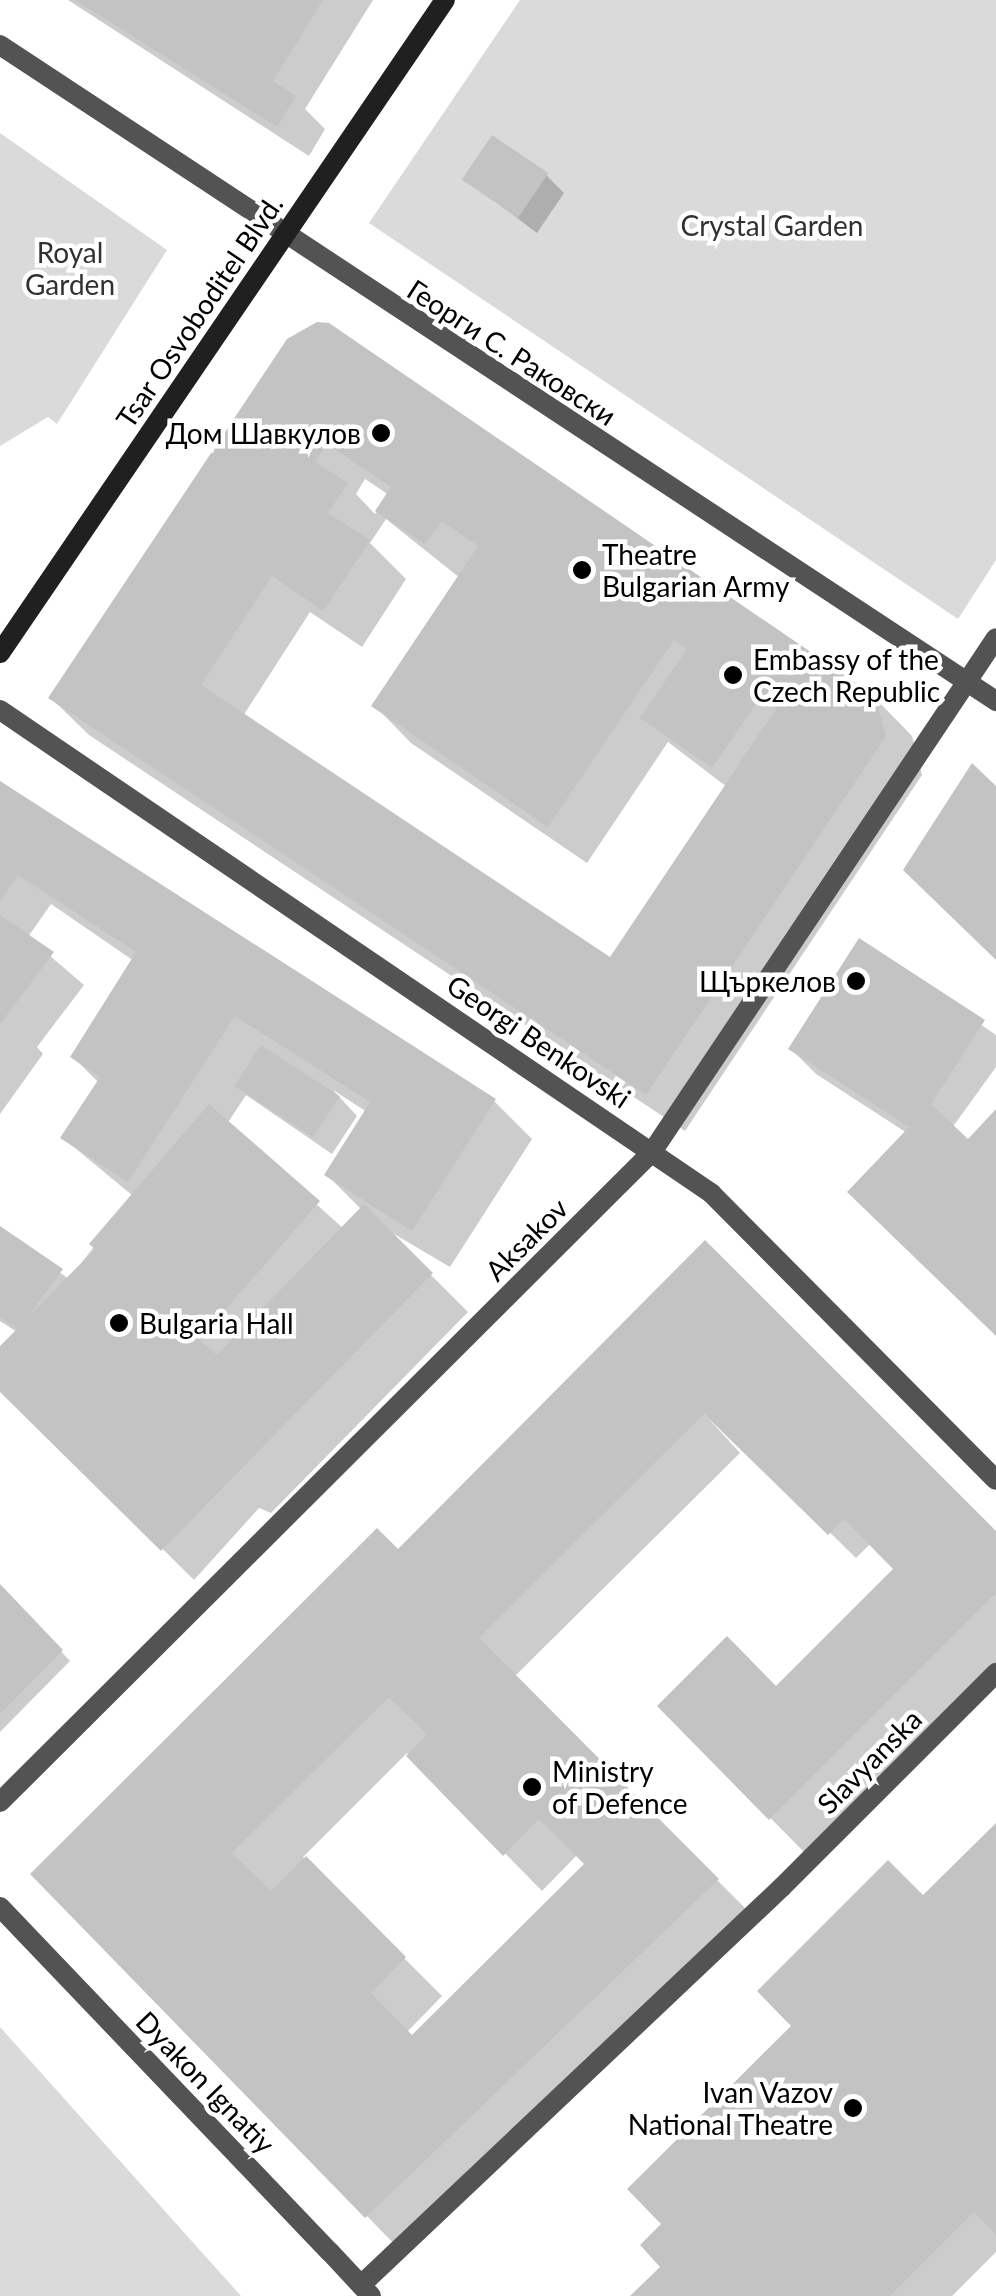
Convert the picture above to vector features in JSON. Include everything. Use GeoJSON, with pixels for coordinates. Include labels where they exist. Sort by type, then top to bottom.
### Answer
{"type":"FeatureCollection","features":[{"type":"Feature","properties":{"kind":"main road","name":"Tsar Osvoboditel Blvd."},"geometry":{"type":"LineString","coordinates":[[0,654],[445,0]]}},
{"type":"Feature","properties":{"kind":"street","name":"Георги С. Раковски"},"geometry":{"type":"LineString","coordinates":[[0,45],[284,236],[996,701]]}},
{"type":"Feature","properties":{"kind":"street","name":"Aksakov"},"geometry":{"type":"LineString","coordinates":[[0,1802],[652,1152],[996,638]]}},
{"type":"Feature","properties":{"kind":"street","name":"Georgi Benkovski"},"geometry":{"type":"LineString","coordinates":[[0,710],[710,1193],[996,1480]]}},
{"type":"Feature","properties":{"kind":"street","name":"Slavyanska"},"geometry":{"type":"LineString","coordinates":[[366,2291],[782,1888],[996,1673]]}},
{"type":"Feature","properties":{"kind":"street","name":"Dyakon Ignatiy"},"geometry":{"type":"LineString","coordinates":[[0,1907],[366,2291]]}},
{"type":"Feature","properties":{"kind":"green space","name":"Crystal Garden"},"geometry":{"type":"Polygon","coordinates":[[[520,0],[996,0],[996,560],[958,619],[369,223],[520,0]]]}},
{"type":"Feature","properties":{"kind":"green space","name":"Royal Garden"},"geometry":{"type":"Polygon","coordinates":[[[0,133],[167,250],[57,424],[48,417],[0,446],[0,133]]]}},
{"type":"Feature","properties":{"kind":"green space"},"geometry":{"type":"Polygon","coordinates":[[[0,2027],[241,2296],[0,2296],[0,2027]]]}},
{"type":"Feature","properties":{"kind":"building"},"geometry":{"type":"Polygon","coordinates":[[[75,0],[323,0],[273,81],[296,96],[277,127],[75,0]]]}},
{"type":"Feature","properties":{"kind":"building"},"geometry":{"type":"Polygon","coordinates":[[[492,135],[548,173],[518,218],[462,180],[492,135]]]}},
{"type":"Feature","properties":{"kind":"building"},"geometry":{"type":"Polygon","coordinates":[[[317,322],[329,323],[875,696],[886,736],[646,1095],[48,698],[287,339],[317,322]],[[327,444],[315,462],[348,483],[328,513],[370,540],[323,611],[272,576],[201,685],[610,957],[776,709],[760,698],[712,768],[640,718],[687,649],[674,640],[548,827],[371,706],[478,546],[442,521],[425,544],[375,511],[391,487],[327,444]]]}},
{"type":"Feature","properties":{"kind":"building"},"geometry":{"type":"Polygon","coordinates":[[[972,763],[996,786],[996,960],[903,870],[972,763]]]}},
{"type":"Feature","properties":{"kind":"building"},"geometry":{"type":"Polygon","coordinates":[[[0,781],[496,1099],[412,1231],[324,1175],[370,1102],[235,1016],[128,1182],[60,1138],[100,1077],[70,1057],[136,952],[18,875],[0,902],[0,781]]]}},
{"type":"Feature","properties":{"kind":"building"},"geometry":{"type":"Polygon","coordinates":[[[0,915],[54,952],[0,1024],[0,915]]]}},
{"type":"Feature","properties":{"kind":"building"},"geometry":{"type":"Polygon","coordinates":[[[859,938],[985,1020],[931,1104],[968,1139],[996,1109],[996,1336],[847,1192],[909,1127],[788,1049],[859,938]]]}},
{"type":"Feature","properties":{"kind":"building"},"geometry":{"type":"Polygon","coordinates":[[[261,1045],[340,1096],[313,1137],[234,1086],[261,1045]]]}},
{"type":"Feature","properties":{"kind":"building","name":"Bulgaria Hall"},"geometry":{"type":"Polygon","coordinates":[[[209,1104],[320,1201],[199,1340],[217,1355],[364,1204],[433,1273],[161,1551],[0,1392],[0,1346],[17,1329],[0,1317],[0,1226],[63,1269],[28,1317],[95,1249],[89,1244],[209,1104]]]}},
{"type":"Feature","properties":{"kind":"building","name":"Ministry of Defence"},"geometry":{"type":"Polygon","coordinates":[[[705,1240],[996,1531],[996,1593],[769,1820],[657,1706],[727,1636],[776,1686],[893,1569],[844,1519],[828,1535],[704,1414],[479,1638],[719,1879],[365,2218],[30,1874],[377,1528],[398,1549],[705,1240]],[[389,1697],[232,1853],[271,1891],[306,1856],[406,1957],[371,1993],[412,2035],[584,1864],[539,1819],[503,1856],[406,1756],[427,1734],[389,1697]]]}},
{"type":"Feature","properties":{"kind":"building"},"geometry":{"type":"Polygon","coordinates":[[[0,1584],[63,1650],[0,1714],[0,1584]]]}},
{"type":"Feature","properties":{"kind":"building","name":"Ivan Vazov National Theatre"},"geometry":{"type":"Polygon","coordinates":[[[996,1823],[996,2235],[974,2212],[890,2296],[630,2296],[660,2267],[640,2245],[661,2224],[627,2189],[791,2026],[757,1991],[888,1860],[923,1895],[996,1823]]]}},
{"type":"Feature","properties":{"kind":"place","name":"Дом Шавкулов"},"geometry":{"type":"Point","coordinates":[381,433]}},
{"type":"Feature","properties":{"kind":"place","name":"Theatre Bulgarian Army"},"geometry":{"type":"Point","coordinates":[582,570]}},
{"type":"Feature","properties":{"kind":"place","name":"Embassy of the Czech Republic"},"geometry":{"type":"Point","coordinates":[733,675]}},
{"type":"Feature","properties":{"kind":"place","name":"Щъркелов"},"geometry":{"type":"Point","coordinates":[856,981]}},
{"type":"Feature","properties":{"kind":"place","name":"Bulgaria Hall"},"geometry":{"type":"Point","coordinates":[119,1323]}},
{"type":"Feature","properties":{"kind":"place","name":"Ministry of Defence"},"geometry":{"type":"Point","coordinates":[532,1787]}},
{"type":"Feature","properties":{"kind":"place","name":"Ivan Vazov National Theatre"},"geometry":{"type":"Point","coordinates":[853,2108]}}]}
